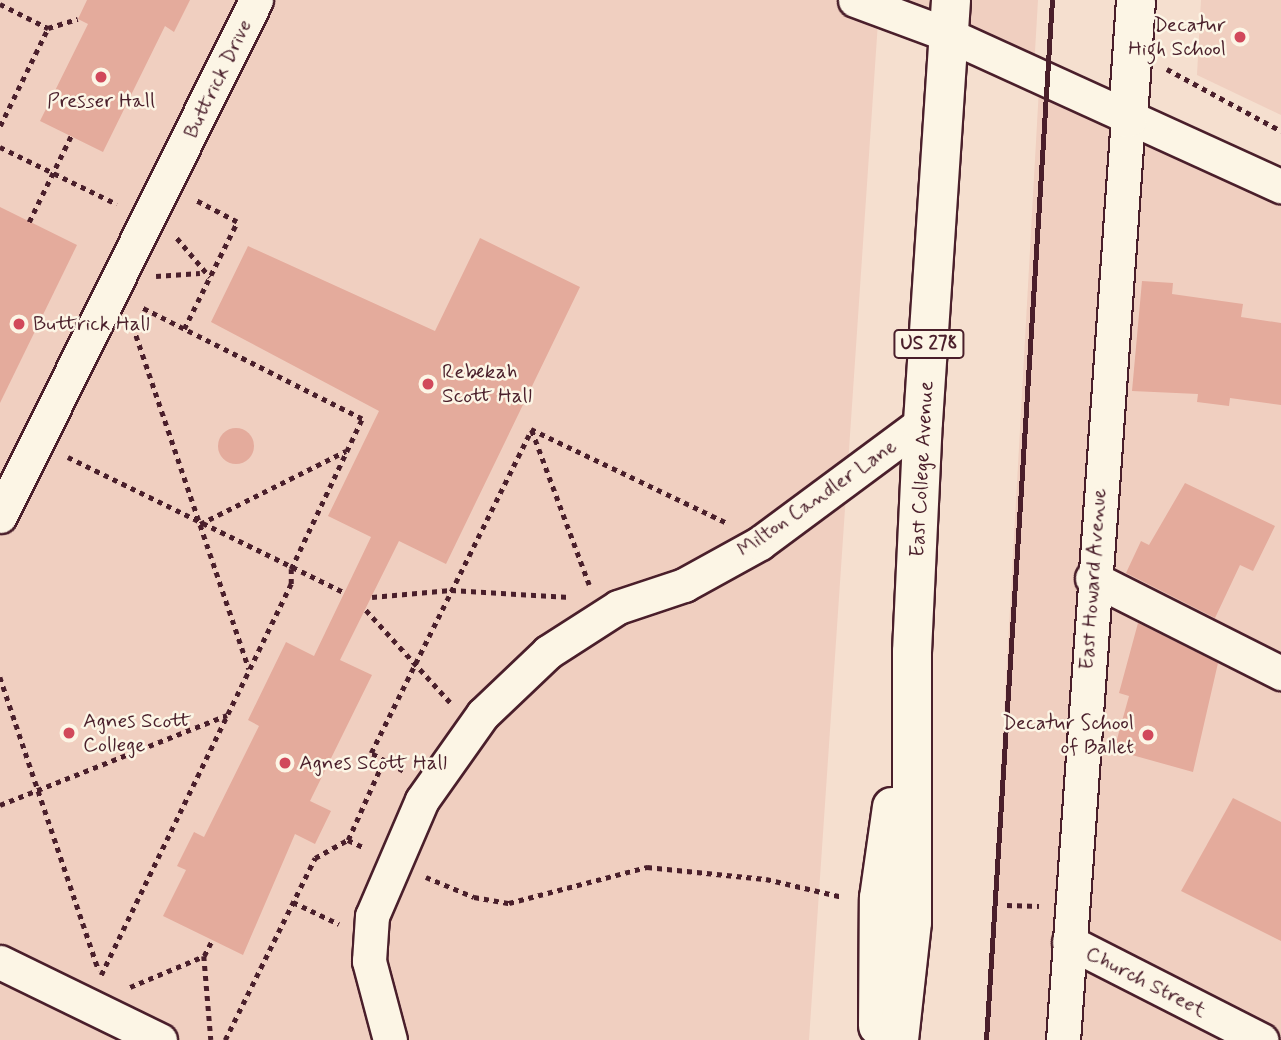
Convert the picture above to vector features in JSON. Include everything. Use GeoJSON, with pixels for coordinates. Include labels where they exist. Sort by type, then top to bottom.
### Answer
{"type":"FeatureCollection","features":[{"type":"Feature","properties":{"kind":"main road"},"geometry":{"type":"LineString","coordinates":[[1128,118],[1136,0]]}},
{"type":"Feature","properties":{"kind":"main road","name":"East College Avenue"},"geometry":{"type":"LineString","coordinates":[[899,1040],[912,922],[912,652],[923,422],[950,18]]}},
{"type":"Feature","properties":{"kind":"main road","name":"East College Avenue"},"geometry":{"type":"LineString","coordinates":[[878,1040],[879,898],[912,652]]}},
{"type":"Feature","properties":{"kind":"street","name":"Buttrick Drive"},"geometry":{"type":"LineString","coordinates":[[0,516],[36,441],[117,295],[164,182],[257,0]]}},
{"type":"Feature","properties":{"kind":"street"},"geometry":{"type":"LineString","coordinates":[[855,0],[950,18],[1046,78],[1128,118],[1281,186]]}},
{"type":"Feature","properties":{"kind":"street","name":"East Howard Avenue"},"geometry":{"type":"LineString","coordinates":[[1063,1040],[1092,578],[1128,118]]}},
{"type":"Feature","properties":{"kind":"street","name":"Milton Candler Lane"},"geometry":{"type":"LineString","coordinates":[[390,1040],[369,961],[372,916],[390,862],[422,800],[483,714],[548,652],[618,607],[684,585],[760,542],[923,422]]}},
{"type":"Feature","properties":{"kind":"street"},"geometry":{"type":"LineString","coordinates":[[1092,578],[1281,673]]}},
{"type":"Feature","properties":{"kind":"street","name":"Church Street"},"geometry":{"type":"LineString","coordinates":[[1069,942],[1261,1040]]}},
{"type":"Feature","properties":{"kind":"street"},"geometry":{"type":"LineString","coordinates":[[0,962],[94,990],[160,1040]]}},
{"type":"Feature","properties":{"kind":"path"},"geometry":{"type":"LineString","coordinates":[[0,5],[48,28],[78,19]]}},
{"type":"Feature","properties":{"kind":"path"},"geometry":{"type":"LineString","coordinates":[[0,126],[48,28]]}},
{"type":"Feature","properties":{"kind":"path"},"geometry":{"type":"LineString","coordinates":[[1174,71],[1281,131]]}},
{"type":"Feature","properties":{"kind":"path"},"geometry":{"type":"LineString","coordinates":[[29,222],[71,136]]}},
{"type":"Feature","properties":{"kind":"path"},"geometry":{"type":"LineString","coordinates":[[0,147],[108,199]]}},
{"type":"Feature","properties":{"kind":"path"},"geometry":{"type":"LineString","coordinates":[[164,182],[210,277]]}},
{"type":"Feature","properties":{"kind":"path"},"geometry":{"type":"LineString","coordinates":[[164,182],[237,222],[184,329]]}},
{"type":"Feature","properties":{"kind":"path"},"geometry":{"type":"LineString","coordinates":[[94,990],[291,584],[291,569],[362,419],[117,295]]}},
{"type":"Feature","properties":{"kind":"path"},"geometry":{"type":"LineString","coordinates":[[117,295],[200,524],[249,670]]}},
{"type":"Feature","properties":{"kind":"path"},"geometry":{"type":"LineString","coordinates":[[531,429],[733,526]]}},
{"type":"Feature","properties":{"kind":"path"},"geometry":{"type":"LineString","coordinates":[[416,778],[371,753],[531,429]]}},
{"type":"Feature","properties":{"kind":"path"},"geometry":{"type":"LineString","coordinates":[[531,429],[594,598]]}},
{"type":"Feature","properties":{"kind":"path"},"geometry":{"type":"LineString","coordinates":[[36,441],[291,569],[345,593]]}},
{"type":"Feature","properties":{"kind":"path"},"geometry":{"type":"LineString","coordinates":[[200,524],[347,450]]}},
{"type":"Feature","properties":{"kind":"path"},"geometry":{"type":"LineString","coordinates":[[372,597],[451,590],[581,597]]}},
{"type":"Feature","properties":{"kind":"path"},"geometry":{"type":"LineString","coordinates":[[366,610],[413,668],[453,705]]}},
{"type":"Feature","properties":{"kind":"path"},"geometry":{"type":"LineString","coordinates":[[0,677],[38,790],[94,990]]}},
{"type":"Feature","properties":{"kind":"path"},"geometry":{"type":"LineString","coordinates":[[0,805],[227,715]]}},
{"type":"Feature","properties":{"kind":"path"},"geometry":{"type":"LineString","coordinates":[[225,1040],[315,858],[348,840],[384,760]]}},
{"type":"Feature","properties":{"kind":"path"},"geometry":{"type":"LineString","coordinates":[[348,840],[390,862],[474,897],[509,903],[647,867],[766,879],[818,896],[850,897]]}},
{"type":"Feature","properties":{"kind":"path"},"geometry":{"type":"LineString","coordinates":[[293,902],[343,926]]}},
{"type":"Feature","properties":{"kind":"path"},"geometry":{"type":"LineString","coordinates":[[1007,905],[1046,907]]}},
{"type":"Feature","properties":{"kind":"path"},"geometry":{"type":"LineString","coordinates":[[211,1040],[204,956],[212,940]]}},
{"type":"Feature","properties":{"kind":"path"},"geometry":{"type":"LineString","coordinates":[[94,990],[204,956]]}},
{"type":"Feature","properties":{"kind":"shaded area"},"geometry":{"type":"Polygon","coordinates":[[[0,0],[1038,0],[1033,86],[878,22],[809,1040],[0,1040],[0,0]]]}},
{"type":"Feature","properties":{"kind":"shaded area","name":"Decatur High School"},"geometry":{"type":"Polygon","coordinates":[[[1201,0],[1281,0],[1281,115],[1197,75],[1201,0]]]}},
{"type":"Feature","properties":{"kind":"shaded area"},"geometry":{"type":"Polygon","coordinates":[[[1039,88],[1281,206],[1281,1040],[986,1040],[1039,88]]]}},
{"type":"Feature","properties":{"kind":"building","name":"Presser Hall"},"geometry":{"type":"Polygon","coordinates":[[[87,0],[190,0],[174,32],[165,26],[103,152],[40,121],[88,24],[78,19],[87,0]]]}},
{"type":"Feature","properties":{"kind":"building","name":"Buttrick Hall"},"geometry":{"type":"Polygon","coordinates":[[[0,207],[77,245],[0,403],[0,207]]]}},
{"type":"Feature","properties":{"kind":"building","name":"Rebekah Scott Hall"},"geometry":{"type":"Polygon","coordinates":[[[480,238],[580,287],[446,564],[399,541],[340,660],[372,675],[310,801],[331,811],[315,844],[295,834],[243,955],[163,916],[186,870],[177,866],[194,832],[204,837],[259,726],[248,720],[286,642],[314,656],[371,537],[328,516],[379,411],[211,322],[248,246],[435,331],[480,238]]]}},
{"type":"Feature","properties":{"kind":"building"},"geometry":{"type":"Polygon","coordinates":[[[1142,281],[1173,283],[1172,294],[1243,304],[1241,317],[1281,323],[1281,405],[1230,398],[1229,406],[1197,402],[1198,394],[1132,391],[1142,281]]]}},
{"type":"Feature","properties":{"kind":"building"},"geometry":{"type":"Polygon","coordinates":[[[236,428],[249,433],[254,446],[249,459],[236,464],[223,459],[218,446],[223,433],[236,428]]]}},
{"type":"Feature","properties":{"kind":"building"},"geometry":{"type":"Polygon","coordinates":[[[1185,483],[1275,526],[1253,571],[1240,565],[1215,618],[1126,573],[1141,541],[1149,545],[1185,483]]]}},
{"type":"Feature","properties":{"kind":"building"},"geometry":{"type":"Polygon","coordinates":[[[1138,623],[1218,663],[1193,772],[1114,750],[1129,696],[1119,693],[1138,623]]]}},
{"type":"Feature","properties":{"kind":"building"},"geometry":{"type":"Polygon","coordinates":[[[1233,798],[1281,822],[1281,941],[1181,891],[1233,798]]]}},
{"type":"Feature","properties":{"kind":"railway"},"geometry":{"type":"LineString","coordinates":[[986,1040],[1052,0]]}},
{"type":"Feature","properties":{"kind":"place","name":"Decatur High School"},"geometry":{"type":"Point","coordinates":[1240,37]}},
{"type":"Feature","properties":{"kind":"place","name":"Presser Hall"},"geometry":{"type":"Point","coordinates":[101,77]}},
{"type":"Feature","properties":{"kind":"place","name":"Buttrick Hall"},"geometry":{"type":"Point","coordinates":[19,324]}},
{"type":"Feature","properties":{"kind":"place","name":"Rebekah Scott Hall"},"geometry":{"type":"Point","coordinates":[428,384]}},
{"type":"Feature","properties":{"kind":"place","name":"Agnes Scott College"},"geometry":{"type":"Point","coordinates":[69,733]}},
{"type":"Feature","properties":{"kind":"place","name":"Decatur School of Ballet"},"geometry":{"type":"Point","coordinates":[1148,735]}},
{"type":"Feature","properties":{"kind":"place","name":"Agnes Scott Hall"},"geometry":{"type":"Point","coordinates":[285,763]}}]}
